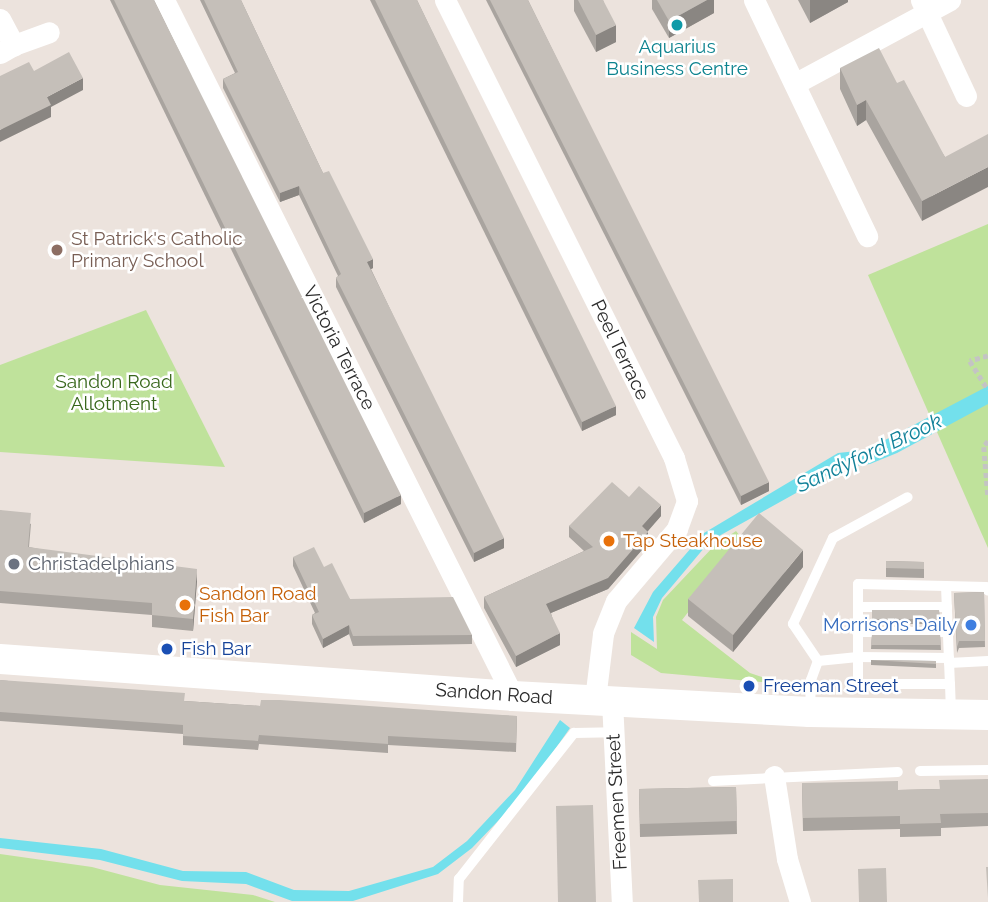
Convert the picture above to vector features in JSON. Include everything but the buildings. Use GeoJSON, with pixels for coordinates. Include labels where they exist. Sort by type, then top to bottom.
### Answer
{"type":"FeatureCollection","features":[{"type":"Feature","properties":{"kind":"main road","name":"Sandon Road"},"geometry":{"type":"LineString","coordinates":[[0,659],[513,696],[810,712],[988,715]]}},
{"type":"Feature","properties":{"kind":"street","name":"Victoria Terrace"},"geometry":{"type":"LineString","coordinates":[[164,0],[513,696]]}},
{"type":"Feature","properties":{"kind":"street","name":"Peel Terrace"},"geometry":{"type":"LineString","coordinates":[[445,0],[674,458],[687,501],[677,529],[616,601],[603,634],[604,700]]}},
{"type":"Feature","properties":{"kind":"street"},"geometry":{"type":"LineString","coordinates":[[754,0],[796,83],[866,236]]}},
{"type":"Feature","properties":{"kind":"street"},"geometry":{"type":"LineString","coordinates":[[796,83],[925,7],[950,0]]}},
{"type":"Feature","properties":{"kind":"street"},"geometry":{"type":"LineString","coordinates":[[925,7],[966,96]]}},
{"type":"Feature","properties":{"kind":"street"},"geometry":{"type":"LineString","coordinates":[[0,19],[7,49],[49,32]]}},
{"type":"Feature","properties":{"kind":"street","name":"Freemen Street"},"geometry":{"type":"LineString","coordinates":[[604,700],[613,732],[622,902]]}},
{"type":"Feature","properties":{"kind":"street"},"geometry":{"type":"LineString","coordinates":[[774,776],[787,859],[800,902]]}},
{"type":"Feature","properties":{"kind":"lane"},"geometry":{"type":"LineString","coordinates":[[818,661],[793,624],[833,538],[908,497]]}},
{"type":"Feature","properties":{"kind":"lane"},"geometry":{"type":"LineString","coordinates":[[950,684],[858,684],[858,584],[986,587],[988,591]]}},
{"type":"Feature","properties":{"kind":"lane"},"geometry":{"type":"LineString","coordinates":[[946,586],[952,716]]}},
{"type":"Feature","properties":{"kind":"lane"},"geometry":{"type":"LineString","coordinates":[[858,607],[947,607]]}},
{"type":"Feature","properties":{"kind":"lane"},"geometry":{"type":"LineString","coordinates":[[858,632],[948,632]]}},
{"type":"Feature","properties":{"kind":"lane"},"geometry":{"type":"LineString","coordinates":[[818,661],[858,657],[988,661]]}},
{"type":"Feature","properties":{"kind":"lane"},"geometry":{"type":"LineString","coordinates":[[810,712],[811,680],[818,661]]}},
{"type":"Feature","properties":{"kind":"lane"},"geometry":{"type":"LineString","coordinates":[[458,902],[459,879],[575,733],[613,732]]}},
{"type":"Feature","properties":{"kind":"lane"},"geometry":{"type":"LineString","coordinates":[[920,771],[988,771]]}},
{"type":"Feature","properties":{"kind":"lane"},"geometry":{"type":"LineString","coordinates":[[713,781],[898,772]]}},
{"type":"Feature","properties":{"kind":"path"},"geometry":{"type":"LineString","coordinates":[[988,356],[970,361],[988,390]]}},
{"type":"Feature","properties":{"kind":"path"},"geometry":{"type":"LineString","coordinates":[[988,441],[984,447],[988,496]]}},
{"type":"Feature","properties":{"kind":"green space"},"geometry":{"type":"Polygon","coordinates":[[[988,224],[988,548],[868,275],[988,224]]]}},
{"type":"Feature","properties":{"kind":"green space","name":"Sandon Road Allotment"},"geometry":{"type":"Polygon","coordinates":[[[146,310],[225,467],[0,452],[0,365],[146,310]]]}},
{"type":"Feature","properties":{"kind":"green space"},"geometry":{"type":"Polygon","coordinates":[[[736,531],[744,541],[682,620],[750,673],[783,684],[661,673],[631,655],[631,632],[657,649],[656,617],[663,600],[714,546],[736,531]]]}},
{"type":"Feature","properties":{"kind":"green space"},"geometry":{"type":"Polygon","coordinates":[[[0,854],[92,867],[160,885],[253,895],[275,902],[0,902],[0,854]]]}},
{"type":"Feature","properties":{"kind":"water","name":"Sandyford Brook"},"geometry":{"type":"Polygon","coordinates":[[[988,386],[988,404],[897,453],[870,464],[841,468],[710,541],[662,598],[653,617],[654,642],[634,628],[653,592],[704,533],[838,453],[866,450],[988,386]]]}},
{"type":"Feature","properties":{"kind":"water"},"geometry":{"type":"Polygon","coordinates":[[[560,720],[570,728],[522,796],[472,848],[438,874],[353,901],[292,901],[246,884],[182,881],[100,860],[0,848],[0,838],[101,849],[183,871],[246,872],[294,890],[349,891],[433,867],[467,841],[515,790],[560,720]]]}},
{"type":"Feature","properties":{"kind":"place","name":"Aquarius Business Centre"},"geometry":{"type":"Point","coordinates":[677,25]}},
{"type":"Feature","properties":{"kind":"place","name":"St Patrick's Catholic Primary School"},"geometry":{"type":"Point","coordinates":[57,250]}},
{"type":"Feature","properties":{"kind":"place","name":"Tap Steakhouse"},"geometry":{"type":"Point","coordinates":[609,541]}},
{"type":"Feature","properties":{"kind":"place","name":"Christadelphians"},"geometry":{"type":"Point","coordinates":[14,564]}},
{"type":"Feature","properties":{"kind":"place","name":"Sandon Road Fish Bar"},"geometry":{"type":"Point","coordinates":[185,605]}},
{"type":"Feature","properties":{"kind":"place","name":"Morrisons Daily"},"geometry":{"type":"Point","coordinates":[971,625]}},
{"type":"Feature","properties":{"kind":"place","name":"Fish Bar"},"geometry":{"type":"Point","coordinates":[167,649]}},
{"type":"Feature","properties":{"kind":"place","name":"Freeman Street"},"geometry":{"type":"Point","coordinates":[749,686]}}]}
